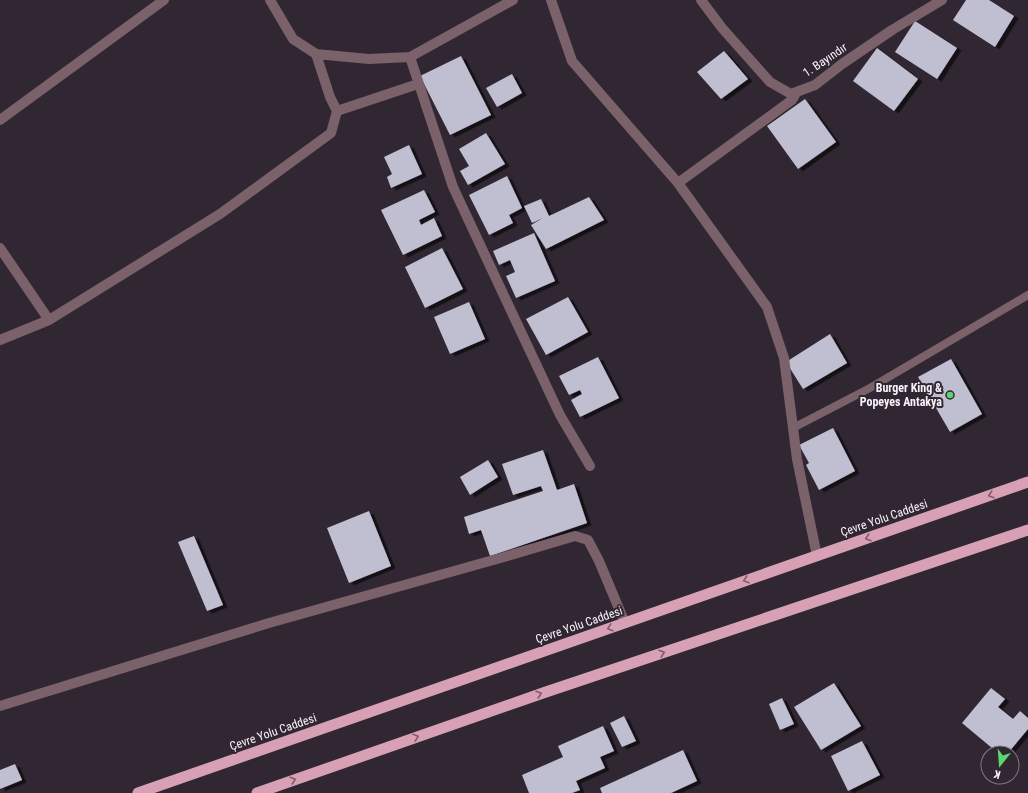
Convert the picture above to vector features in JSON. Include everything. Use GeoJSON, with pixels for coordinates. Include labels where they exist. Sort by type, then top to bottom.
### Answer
{"type":"FeatureCollection","features":[{"type":"Feature","properties":{"kind":"highway","name":"Çevre Yolu Caddesi"},"geometry":{"type":"LineString","coordinates":[[138,793],[1028,482]]}},
{"type":"Feature","properties":{"kind":"highway"},"geometry":{"type":"LineString","coordinates":[[257,793],[550,690],[1028,530]]}},
{"type":"Feature","properties":{"kind":"street"},"geometry":{"type":"LineString","coordinates":[[0,120],[164,0]]}},
{"type":"Feature","properties":{"kind":"street"},"geometry":{"type":"LineString","coordinates":[[270,0],[293,39],[316,54],[369,59],[410,57],[501,3],[513,0]]}},
{"type":"Feature","properties":{"kind":"street"},"geometry":{"type":"LineString","coordinates":[[551,0],[572,61],[678,183],[767,307],[784,358],[797,459],[817,556]]}},
{"type":"Feature","properties":{"kind":"street"},"geometry":{"type":"LineString","coordinates":[[701,0],[722,28],[770,82],[791,94],[796,93]]}},
{"type":"Feature","properties":{"kind":"street","name":"1. Bayındır"},"geometry":{"type":"LineString","coordinates":[[796,93],[815,85],[842,64],[892,30],[942,0]]}},
{"type":"Feature","properties":{"kind":"street"},"geometry":{"type":"LineString","coordinates":[[0,340],[49,320],[220,214],[331,133],[337,111],[330,97],[316,54]]}},
{"type":"Feature","properties":{"kind":"street"},"geometry":{"type":"LineString","coordinates":[[410,57],[453,187],[560,415],[590,466]]}},
{"type":"Feature","properties":{"kind":"street"},"geometry":{"type":"LineString","coordinates":[[337,111],[418,84]]}},
{"type":"Feature","properties":{"kind":"street"},"geometry":{"type":"LineString","coordinates":[[678,183],[792,100],[796,93]]}},
{"type":"Feature","properties":{"kind":"street"},"geometry":{"type":"LineString","coordinates":[[0,248],[49,320]]}},
{"type":"Feature","properties":{"kind":"street"},"geometry":{"type":"LineString","coordinates":[[0,706],[268,623],[575,536],[588,540],[599,561],[625,623]]}},
{"type":"Feature","properties":{"kind":"lane"},"geometry":{"type":"LineString","coordinates":[[793,428],[870,388],[1028,295]]}},
{"type":"Feature","properties":{"kind":"building"},"geometry":{"type":"Polygon","coordinates":[[[966,0],[989,0],[1014,16],[995,47],[953,20],[966,0]]]}},
{"type":"Feature","properties":{"kind":"building"},"geometry":{"type":"Polygon","coordinates":[[[915,21],[957,48],[937,79],[895,52],[915,21]]]}},
{"type":"Feature","properties":{"kind":"building"},"geometry":{"type":"Polygon","coordinates":[[[877,48],[918,79],[894,111],[853,81],[877,48]]]}},
{"type":"Feature","properties":{"kind":"building"},"geometry":{"type":"Polygon","coordinates":[[[724,51],[748,79],[721,99],[697,72],[724,51]]]}},
{"type":"Feature","properties":{"kind":"building"},"geometry":{"type":"Polygon","coordinates":[[[461,56],[491,115],[450,135],[420,76],[461,56]]]}},
{"type":"Feature","properties":{"kind":"building"},"geometry":{"type":"Polygon","coordinates":[[[512,74],[522,93],[497,107],[486,88],[512,74]]]}},
{"type":"Feature","properties":{"kind":"building"},"geometry":{"type":"Polygon","coordinates":[[[805,99],[836,142],[798,169],[767,126],[805,99]]]}},
{"type":"Feature","properties":{"kind":"building"},"geometry":{"type":"Polygon","coordinates":[[[486,133],[505,164],[468,185],[460,171],[469,166],[459,149],[486,133]]]}},
{"type":"Feature","properties":{"kind":"building"},"geometry":{"type":"Polygon","coordinates":[[[409,145],[422,174],[391,188],[387,177],[392,174],[384,157],[409,145]]]}},
{"type":"Feature","properties":{"kind":"building"},"geometry":{"type":"Polygon","coordinates":[[[507,176],[522,208],[509,215],[513,223],[489,235],[469,195],[507,176]]]}},
{"type":"Feature","properties":{"kind":"building"},"geometry":{"type":"Polygon","coordinates":[[[424,190],[435,212],[419,220],[421,225],[434,218],[442,236],[403,255],[381,210],[424,190]]]}},
{"type":"Feature","properties":{"kind":"building"},"geometry":{"type":"Polygon","coordinates":[[[589,197],[604,220],[546,249],[531,225],[543,218],[532,223],[524,206],[541,199],[549,216],[589,197]]]}},
{"type":"Feature","properties":{"kind":"building"},"geometry":{"type":"Polygon","coordinates":[[[534,233],[555,281],[516,298],[506,276],[515,272],[510,260],[499,265],[493,251],[534,233]]]}},
{"type":"Feature","properties":{"kind":"building"},"geometry":{"type":"Polygon","coordinates":[[[442,248],[463,289],[425,308],[405,267],[442,248]]]}},
{"type":"Feature","properties":{"kind":"building"},"geometry":{"type":"Polygon","coordinates":[[[568,297],[588,332],[546,355],[526,319],[568,297]]]}},
{"type":"Feature","properties":{"kind":"building"},"geometry":{"type":"Polygon","coordinates":[[[469,302],[485,339],[450,354],[434,317],[469,302]]]}},
{"type":"Feature","properties":{"kind":"building"},"geometry":{"type":"Polygon","coordinates":[[[830,334],[847,363],[803,389],[786,362],[830,334]]]}},
{"type":"Feature","properties":{"kind":"building"},"geometry":{"type":"Polygon","coordinates":[[[598,357],[619,398],[580,417],[571,400],[582,394],[580,390],[569,395],[559,376],[598,357]]]}},
{"type":"Feature","properties":{"kind":"building","name":"Burger King & Popeyes Antakya"},"geometry":{"type":"Polygon","coordinates":[[[951,359],[982,414],[950,432],[918,377],[951,359]]]}},
{"type":"Feature","properties":{"kind":"building"},"geometry":{"type":"Polygon","coordinates":[[[833,428],[855,471],[819,490],[806,465],[809,463],[799,445],[833,428]]]}},
{"type":"Feature","properties":{"kind":"building"},"geometry":{"type":"Polygon","coordinates":[[[543,450],[557,490],[574,484],[587,523],[490,556],[481,530],[469,534],[464,517],[543,491],[541,486],[513,495],[502,464],[543,450]]]}},
{"type":"Feature","properties":{"kind":"building"},"geometry":{"type":"Polygon","coordinates":[[[488,460],[498,477],[470,495],[460,477],[488,460]]]}},
{"type":"Feature","properties":{"kind":"building"},"geometry":{"type":"Polygon","coordinates":[[[369,511],[391,566],[349,583],[327,528],[369,511]]]}},
{"type":"Feature","properties":{"kind":"building"},"geometry":{"type":"Polygon","coordinates":[[[194,536],[223,605],[207,611],[178,542],[194,536]]]}},
{"type":"Feature","properties":{"kind":"building"},"geometry":{"type":"Polygon","coordinates":[[[834,683],[861,726],[821,750],[794,707],[834,683]]]}},
{"type":"Feature","properties":{"kind":"building"},"geometry":{"type":"Polygon","coordinates":[[[991,688],[1005,699],[998,707],[1013,719],[1020,711],[1028,718],[1028,729],[1015,745],[988,745],[962,723],[991,688]]]}},
{"type":"Feature","properties":{"kind":"building"},"geometry":{"type":"Polygon","coordinates":[[[782,698],[794,724],[780,730],[769,704],[782,698]]]}},
{"type":"Feature","properties":{"kind":"building"},"geometry":{"type":"Polygon","coordinates":[[[624,716],[636,741],[622,747],[610,723],[624,716]]]}},
{"type":"Feature","properties":{"kind":"building"},"geometry":{"type":"Polygon","coordinates":[[[603,726],[614,751],[600,757],[605,768],[576,781],[580,790],[572,793],[529,793],[522,775],[563,757],[558,746],[603,726]]]}},
{"type":"Feature","properties":{"kind":"building"},"geometry":{"type":"Polygon","coordinates":[[[862,741],[880,775],[848,791],[831,756],[862,741]]]}},
{"type":"Feature","properties":{"kind":"building"},"geometry":{"type":"Polygon","coordinates":[[[683,750],[697,781],[671,793],[602,793],[600,788],[683,750]]]}},
{"type":"Feature","properties":{"kind":"building"},"geometry":{"type":"Polygon","coordinates":[[[15,764],[22,780],[0,789],[0,770],[15,764]]]}},
{"type":"Feature","properties":{"kind":"place","name":"Burger King & Popeyes Antakya"},"geometry":{"type":"Point","coordinates":[950,395]}}]}
